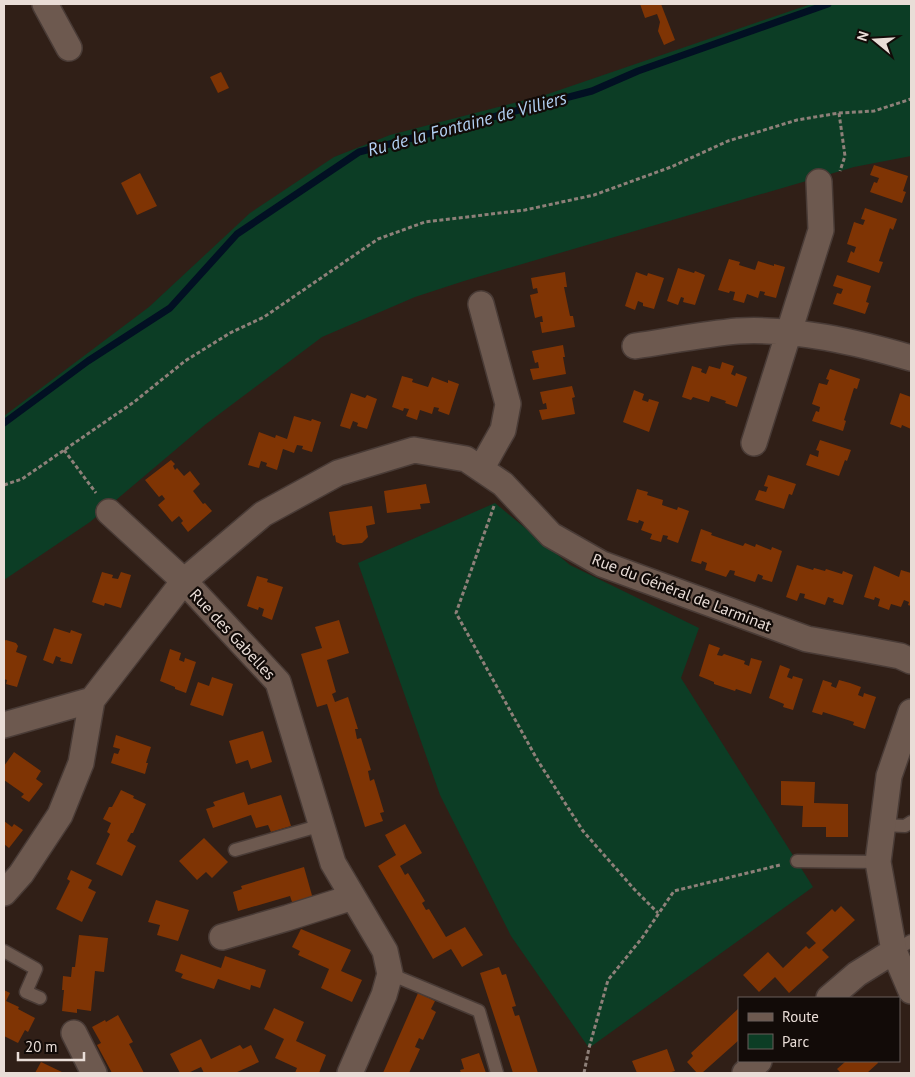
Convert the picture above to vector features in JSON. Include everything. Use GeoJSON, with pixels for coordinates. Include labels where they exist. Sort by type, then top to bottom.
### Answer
{"type":"FeatureCollection","features":[{"type":"Feature","properties":{"kind":"street"},"geometry":{"type":"LineString","coordinates":[[45,4],[68,48]]}},
{"type":"Feature","properties":{"kind":"street"},"geometry":{"type":"LineString","coordinates":[[754,443],[821,230],[819,183]]}},
{"type":"Feature","properties":{"kind":"street"},"geometry":{"type":"LineString","coordinates":[[481,469],[503,430],[508,404],[482,304]]}},
{"type":"Feature","properties":{"kind":"street"},"geometry":{"type":"LineString","coordinates":[[635,346],[738,332],[790,332],[872,347],[911,358]]}},
{"type":"Feature","properties":{"kind":"street","name":"Rue du Général de Larminat"},"geometry":{"type":"LineString","coordinates":[[4,893],[21,874],[60,815],[81,763],[92,700],[184,580],[263,514],[338,473],[414,450],[466,459],[503,484],[551,535],[602,564],[807,639],[900,656],[911,661]]}},
{"type":"Feature","properties":{"kind":"street","name":"Rue des Gabelles"},"geometry":{"type":"LineString","coordinates":[[110,512],[184,580],[278,682],[334,863],[385,951],[390,974]]}},
{"type":"Feature","properties":{"kind":"street"},"geometry":{"type":"LineString","coordinates":[[4,725],[92,700]]}},
{"type":"Feature","properties":{"kind":"street"},"geometry":{"type":"LineString","coordinates":[[911,712],[889,776],[878,862],[903,946],[911,992]]}},
{"type":"Feature","properties":{"kind":"street"},"geometry":{"type":"LineString","coordinates":[[222,937],[353,897]]}},
{"type":"Feature","properties":{"kind":"street"},"geometry":{"type":"LineString","coordinates":[[830,997],[857,974],[903,946]]}},
{"type":"Feature","properties":{"kind":"street"},"geometry":{"type":"LineString","coordinates":[[350,1073],[384,995],[390,974]]}},
{"type":"Feature","properties":{"kind":"street"},"geometry":{"type":"LineString","coordinates":[[74,1033],[94,1073]]}},
{"type":"Feature","properties":{"kind":"street"},"geometry":{"type":"LineString","coordinates":[[745,1073],[758,1062]]}},
{"type":"Feature","properties":{"kind":"lane"},"geometry":{"type":"LineString","coordinates":[[882,825],[905,826],[911,822]]}},
{"type":"Feature","properties":{"kind":"lane"},"geometry":{"type":"LineString","coordinates":[[235,850],[322,825]]}},
{"type":"Feature","properties":{"kind":"lane"},"geometry":{"type":"LineString","coordinates":[[797,861],[878,862]]}},
{"type":"Feature","properties":{"kind":"lane"},"geometry":{"type":"LineString","coordinates":[[4,951],[36,969],[26,992],[40,998]]}},
{"type":"Feature","properties":{"kind":"lane"},"geometry":{"type":"LineString","coordinates":[[390,974],[479,1011],[497,1073]]}},
{"type":"Feature","properties":{"kind":"path"},"geometry":{"type":"LineString","coordinates":[[4,485],[22,479],[134,402],[185,360],[230,333],[264,317],[378,238],[426,222],[525,210],[594,195],[671,167],[728,141],[797,120],[839,113],[874,112],[911,99]]}},
{"type":"Feature","properties":{"kind":"path"},"geometry":{"type":"LineString","coordinates":[[819,183],[836,178],[842,167],[845,156],[839,113]]}},
{"type":"Feature","properties":{"kind":"path"},"geometry":{"type":"LineString","coordinates":[[64,450],[110,512]]}},
{"type":"Feature","properties":{"kind":"path"},"geometry":{"type":"LineString","coordinates":[[503,484],[456,613],[538,761],[583,831],[634,890],[658,913]]}},
{"type":"Feature","properties":{"kind":"path"},"geometry":{"type":"LineString","coordinates":[[584,1073],[608,980],[642,938],[674,891],[797,861]]}},
{"type":"Feature","properties":{"kind":"green space"},"geometry":{"type":"Polygon","coordinates":[[[811,4],[911,4],[911,156],[854,167],[464,281],[415,297],[322,337],[206,424],[90,522],[4,580],[4,416],[149,307],[250,213],[334,157],[390,135],[545,95],[811,4]]]}},
{"type":"Feature","properties":{"kind":"green space"},"geometry":{"type":"Polygon","coordinates":[[[495,503],[570,565],[699,628],[681,678],[813,887],[589,1048],[511,936],[440,795],[358,563],[495,503]]]}},
{"type":"Feature","properties":{"kind":"building"},"geometry":{"type":"Polygon","coordinates":[[[640,4],[661,4],[675,40],[664,45],[658,31],[660,22],[657,14],[645,18],[640,4]]]}},
{"type":"Feature","properties":{"kind":"building"},"geometry":{"type":"Polygon","coordinates":[[[221,72],[229,88],[218,93],[210,77],[221,72]]]}},
{"type":"Feature","properties":{"kind":"building"},"geometry":{"type":"Polygon","coordinates":[[[874,165],[908,176],[903,191],[906,192],[902,203],[870,192],[874,182],[877,183],[879,178],[870,175],[874,165]]]}},
{"type":"Feature","properties":{"kind":"building"},"geometry":{"type":"Polygon","coordinates":[[[140,173],[157,206],[137,215],[121,183],[140,173]]]}},
{"type":"Feature","properties":{"kind":"building"},"geometry":{"type":"Polygon","coordinates":[[[865,208],[897,219],[893,230],[890,228],[879,261],[883,262],[879,273],[847,262],[851,251],[854,253],[856,247],[847,244],[854,222],[863,225],[865,220],[861,219],[865,208]]]}},
{"type":"Feature","properties":{"kind":"building"},"geometry":{"type":"Polygon","coordinates":[[[729,259],[740,262],[739,265],[755,270],[758,261],[785,267],[776,298],[764,295],[765,292],[760,291],[758,298],[747,294],[744,303],[733,300],[735,292],[730,291],[729,293],[718,290],[729,259]]]}},
{"type":"Feature","properties":{"kind":"building"},"geometry":{"type":"Polygon","coordinates":[[[678,268],[705,275],[695,305],[683,302],[684,298],[681,297],[678,305],[667,301],[678,268]]]}},
{"type":"Feature","properties":{"kind":"building"},"geometry":{"type":"Polygon","coordinates":[[[565,272],[567,287],[564,287],[570,316],[573,316],[575,327],[542,333],[540,322],[543,322],[542,316],[535,318],[530,295],[538,293],[537,288],[533,289],[531,278],[565,272]]]}},
{"type":"Feature","properties":{"kind":"building"},"geometry":{"type":"Polygon","coordinates":[[[636,272],[647,276],[648,273],[664,278],[654,309],[643,306],[643,303],[638,301],[635,310],[625,306],[636,272]]]}},
{"type":"Feature","properties":{"kind":"building"},"geometry":{"type":"Polygon","coordinates":[[[837,275],[871,286],[866,302],[869,303],[865,314],[833,304],[837,293],[841,294],[843,289],[833,286],[837,275]]]}},
{"type":"Feature","properties":{"kind":"building"},"geometry":{"type":"Polygon","coordinates":[[[563,345],[566,374],[533,380],[530,369],[539,368],[538,362],[535,363],[532,351],[563,345]]]}},
{"type":"Feature","properties":{"kind":"building"},"geometry":{"type":"Polygon","coordinates":[[[722,362],[734,366],[731,374],[735,376],[736,373],[747,377],[737,407],[711,396],[709,402],[693,397],[691,400],[682,397],[692,366],[702,369],[701,372],[706,374],[709,366],[720,369],[722,362]]]}},
{"type":"Feature","properties":{"kind":"building"},"geometry":{"type":"Polygon","coordinates":[[[830,369],[860,379],[857,389],[854,388],[844,420],[846,421],[843,431],[812,421],[816,411],[819,412],[820,407],[812,404],[819,383],[827,385],[829,380],[826,379],[830,369]]]}},
{"type":"Feature","properties":{"kind":"building"},"geometry":{"type":"Polygon","coordinates":[[[402,376],[413,379],[412,382],[428,387],[432,377],[448,383],[448,380],[459,384],[449,415],[438,411],[439,408],[434,407],[432,414],[420,410],[417,420],[406,416],[409,409],[404,408],[403,411],[392,407],[402,376]]]}},
{"type":"Feature","properties":{"kind":"building"},"geometry":{"type":"Polygon","coordinates":[[[572,386],[575,397],[572,398],[575,414],[542,420],[539,410],[547,409],[546,403],[543,404],[540,392],[572,386]]]}},
{"type":"Feature","properties":{"kind":"building"},"geometry":{"type":"Polygon","coordinates":[[[634,390],[644,394],[642,400],[648,402],[649,399],[659,402],[649,432],[623,422],[634,390]]]}},
{"type":"Feature","properties":{"kind":"building"},"geometry":{"type":"Polygon","coordinates":[[[351,393],[365,398],[367,395],[377,399],[367,429],[357,426],[358,423],[353,421],[350,429],[340,426],[351,393]]]}},
{"type":"Feature","properties":{"kind":"building"},"geometry":{"type":"Polygon","coordinates":[[[900,393],[911,397],[911,429],[902,425],[901,428],[890,424],[900,393]]]}},
{"type":"Feature","properties":{"kind":"building"},"geometry":{"type":"Polygon","coordinates":[[[294,416],[321,422],[312,452],[302,449],[303,446],[297,445],[294,453],[283,449],[277,470],[266,466],[267,463],[261,461],[259,468],[248,465],[259,432],[275,438],[276,435],[287,439],[294,416]]]}},
{"type":"Feature","properties":{"kind":"building"},"geometry":{"type":"Polygon","coordinates":[[[820,440],[851,450],[839,476],[806,465],[810,454],[818,457],[819,451],[816,450],[820,440]]]}},
{"type":"Feature","properties":{"kind":"building"},"geometry":{"type":"Polygon","coordinates":[[[171,460],[175,464],[173,466],[175,470],[177,468],[184,476],[190,471],[200,484],[193,491],[203,504],[205,503],[212,511],[188,532],[181,523],[183,521],[179,516],[172,522],[158,505],[165,499],[162,495],[159,497],[145,480],[171,460]]]}},
{"type":"Feature","properties":{"kind":"building"},"geometry":{"type":"Polygon","coordinates":[[[768,475],[796,484],[792,495],[789,494],[784,509],[755,500],[759,490],[766,492],[768,487],[764,486],[768,475]]]}},
{"type":"Feature","properties":{"kind":"building"},"geometry":{"type":"Polygon","coordinates":[[[426,484],[430,503],[420,504],[421,509],[387,513],[384,491],[426,484]]]}},
{"type":"Feature","properties":{"kind":"building"},"geometry":{"type":"Polygon","coordinates":[[[637,489],[648,492],[647,495],[663,500],[662,505],[677,510],[678,507],[689,511],[678,543],[667,539],[668,536],[663,535],[661,542],[650,539],[652,534],[641,530],[644,522],[639,520],[638,523],[627,520],[637,489]]]}},
{"type":"Feature","properties":{"kind":"building"},"geometry":{"type":"Polygon","coordinates":[[[372,506],[375,524],[366,526],[368,537],[362,543],[343,545],[336,542],[335,535],[333,536],[329,512],[372,506]]]}},
{"type":"Feature","properties":{"kind":"building"},"geometry":{"type":"Polygon","coordinates":[[[701,529],[712,533],[711,535],[743,546],[745,543],[755,547],[756,544],[771,550],[772,547],[782,551],[772,582],[762,579],[763,576],[758,574],[755,582],[734,575],[735,571],[730,570],[726,577],[705,570],[707,563],[702,561],[701,564],[691,561],[701,529]]]}},
{"type":"Feature","properties":{"kind":"building"},"geometry":{"type":"Polygon","coordinates":[[[797,565],[813,570],[814,568],[825,571],[826,569],[842,574],[843,571],[853,575],[843,605],[833,602],[834,599],[828,597],[825,605],[804,598],[805,594],[800,593],[797,601],[786,597],[797,565]]]}},
{"type":"Feature","properties":{"kind":"building"},"geometry":{"type":"Polygon","coordinates":[[[874,566],[899,577],[901,570],[911,573],[911,606],[908,605],[909,602],[904,600],[901,607],[891,604],[889,610],[878,606],[880,599],[875,597],[874,600],[864,597],[874,566]]]}},
{"type":"Feature","properties":{"kind":"building"},"geometry":{"type":"Polygon","coordinates":[[[102,572],[113,575],[112,578],[118,579],[121,572],[131,575],[121,608],[105,603],[104,606],[92,602],[102,572]]]}},
{"type":"Feature","properties":{"kind":"building"},"geometry":{"type":"Polygon","coordinates":[[[257,576],[268,579],[267,582],[283,587],[272,620],[262,616],[264,609],[259,607],[258,610],[247,606],[257,576]]]}},
{"type":"Feature","properties":{"kind":"building"},"geometry":{"type":"Polygon","coordinates":[[[339,620],[349,653],[327,660],[336,692],[332,694],[335,702],[348,697],[358,729],[355,729],[357,739],[361,738],[371,770],[368,771],[370,781],[374,779],[384,812],[380,813],[383,821],[365,827],[327,704],[317,707],[301,654],[322,648],[315,627],[339,620]]]}},
{"type":"Feature","properties":{"kind":"building"},"geometry":{"type":"Polygon","coordinates":[[[54,628],[70,633],[71,630],[82,634],[72,664],[60,661],[61,658],[56,656],[53,664],[43,660],[54,628]]]}},
{"type":"Feature","properties":{"kind":"building"},"geometry":{"type":"Polygon","coordinates":[[[4,641],[16,643],[18,646],[16,652],[27,656],[17,687],[6,684],[7,680],[4,679],[4,641]]]}},
{"type":"Feature","properties":{"kind":"building"},"geometry":{"type":"Polygon","coordinates":[[[709,644],[720,648],[717,655],[722,656],[724,654],[745,661],[744,664],[749,666],[751,658],[762,661],[751,694],[714,684],[714,682],[699,676],[709,644]]]}},
{"type":"Feature","properties":{"kind":"building"},"geometry":{"type":"Polygon","coordinates":[[[170,649],[181,653],[179,660],[184,662],[185,658],[196,662],[186,693],[160,681],[170,649]]]}},
{"type":"Feature","properties":{"kind":"building"},"geometry":{"type":"Polygon","coordinates":[[[780,665],[790,669],[787,677],[792,679],[793,676],[803,679],[793,710],[783,707],[784,704],[769,698],[780,665]]]}},
{"type":"Feature","properties":{"kind":"building"},"geometry":{"type":"Polygon","coordinates":[[[212,677],[233,684],[223,716],[190,705],[198,682],[209,686],[212,677]]]}},
{"type":"Feature","properties":{"kind":"building"},"geometry":{"type":"Polygon","coordinates":[[[823,680],[832,683],[831,686],[836,688],[839,680],[850,683],[861,687],[858,695],[863,697],[864,693],[876,697],[865,729],[853,725],[854,722],[823,712],[822,715],[812,712],[823,680]]]}},
{"type":"Feature","properties":{"kind":"building"},"geometry":{"type":"Polygon","coordinates":[[[263,731],[272,762],[251,769],[248,760],[236,764],[229,741],[263,731]]]}},
{"type":"Feature","properties":{"kind":"building"},"geometry":{"type":"Polygon","coordinates":[[[116,735],[151,747],[145,774],[111,763],[114,753],[118,754],[120,749],[113,747],[116,735]]]}},
{"type":"Feature","properties":{"kind":"building"},"geometry":{"type":"Polygon","coordinates":[[[14,752],[41,771],[36,779],[43,784],[29,802],[21,797],[24,794],[4,780],[4,766],[14,752]]]}},
{"type":"Feature","properties":{"kind":"building"},"geometry":{"type":"Polygon","coordinates":[[[781,781],[815,782],[814,803],[848,804],[848,837],[826,837],[826,827],[802,827],[803,806],[781,805],[781,781]]]}},
{"type":"Feature","properties":{"kind":"building"},"geometry":{"type":"Polygon","coordinates":[[[121,790],[146,804],[133,833],[131,833],[127,841],[136,846],[122,876],[96,864],[110,834],[107,832],[111,823],[103,819],[121,790]]]}},
{"type":"Feature","properties":{"kind":"building"},"geometry":{"type":"Polygon","coordinates":[[[244,792],[248,805],[281,795],[291,826],[271,832],[268,825],[256,828],[251,815],[213,828],[206,809],[215,806],[213,802],[244,792]]]}},
{"type":"Feature","properties":{"kind":"building"},"geometry":{"type":"Polygon","coordinates":[[[4,821],[12,827],[14,824],[23,830],[9,848],[4,844],[4,821]]]}},
{"type":"Feature","properties":{"kind":"building"},"geometry":{"type":"Polygon","coordinates":[[[405,824],[422,853],[400,866],[405,875],[408,873],[425,901],[422,903],[426,910],[429,909],[446,937],[465,927],[483,955],[462,967],[451,949],[433,959],[378,866],[396,855],[385,835],[405,824]]]}},
{"type":"Feature","properties":{"kind":"building"},"geometry":{"type":"Polygon","coordinates":[[[204,838],[228,862],[212,878],[206,872],[197,880],[179,861],[204,838]]]}},
{"type":"Feature","properties":{"kind":"building"},"geometry":{"type":"Polygon","coordinates":[[[304,867],[313,899],[293,905],[290,896],[238,911],[233,892],[242,889],[241,886],[304,867]]]}},
{"type":"Feature","properties":{"kind":"building"},"geometry":{"type":"Polygon","coordinates":[[[71,870],[92,880],[88,888],[96,892],[82,922],[56,909],[70,881],[67,879],[71,870]]]}},
{"type":"Feature","properties":{"kind":"building"},"geometry":{"type":"Polygon","coordinates":[[[156,900],[189,910],[178,941],[157,935],[160,925],[148,922],[156,900]]]}},
{"type":"Feature","properties":{"kind":"building"},"geometry":{"type":"Polygon","coordinates":[[[841,906],[855,920],[822,950],[829,957],[789,993],[775,977],[759,992],[743,975],[768,952],[783,968],[806,946],[809,949],[816,943],[806,933],[832,909],[835,912],[841,906]]]}},
{"type":"Feature","properties":{"kind":"building"},"geometry":{"type":"Polygon","coordinates":[[[301,929],[351,950],[341,971],[362,980],[352,1002],[321,988],[329,969],[298,955],[300,951],[292,947],[301,929]]]}},
{"type":"Feature","properties":{"kind":"building"},"geometry":{"type":"Polygon","coordinates":[[[79,935],[108,938],[104,972],[95,971],[91,1011],[77,1009],[77,1013],[62,1011],[64,990],[62,990],[63,976],[71,977],[72,967],[75,967],[79,935]]]}},
{"type":"Feature","properties":{"kind":"building"},"geometry":{"type":"Polygon","coordinates":[[[181,954],[221,968],[225,956],[266,970],[260,988],[251,985],[250,990],[218,979],[214,989],[181,978],[183,974],[175,971],[181,954]]]}},
{"type":"Feature","properties":{"kind":"building"},"geometry":{"type":"Polygon","coordinates":[[[499,967],[502,975],[506,974],[516,1006],[512,1007],[515,1016],[519,1015],[538,1073],[513,1073],[480,973],[499,967]]]}},
{"type":"Feature","properties":{"kind":"building"},"geometry":{"type":"Polygon","coordinates":[[[4,990],[10,993],[6,1001],[35,1018],[28,1032],[25,1030],[18,1043],[4,1036],[4,990]]]}},
{"type":"Feature","properties":{"kind":"building"},"geometry":{"type":"Polygon","coordinates":[[[418,993],[435,1001],[431,1009],[436,1012],[423,1040],[419,1038],[415,1047],[420,1049],[409,1073],[383,1073],[418,993]]]}},
{"type":"Feature","properties":{"kind":"building"},"geometry":{"type":"Polygon","coordinates":[[[274,1008],[304,1022],[296,1041],[326,1055],[319,1073],[295,1073],[297,1068],[275,1058],[284,1039],[264,1029],[274,1008]]]}},
{"type":"Feature","properties":{"kind":"building"},"geometry":{"type":"Polygon","coordinates":[[[738,1009],[738,1041],[702,1073],[697,1073],[687,1062],[693,1056],[691,1053],[738,1009]]]}},
{"type":"Feature","properties":{"kind":"building"},"geometry":{"type":"Polygon","coordinates":[[[118,1015],[133,1042],[129,1044],[144,1073],[112,1073],[97,1045],[101,1043],[92,1027],[118,1015]]]}},
{"type":"Feature","properties":{"kind":"building"},"geometry":{"type":"Polygon","coordinates":[[[201,1039],[211,1059],[240,1045],[243,1049],[251,1045],[259,1062],[235,1073],[204,1073],[201,1067],[188,1073],[180,1073],[170,1054],[201,1039]]]}},
{"type":"Feature","properties":{"kind":"building"},"geometry":{"type":"Polygon","coordinates":[[[667,1049],[675,1071],[668,1073],[637,1073],[632,1061],[667,1049]]]}},
{"type":"Feature","properties":{"kind":"building"},"geometry":{"type":"Polygon","coordinates":[[[479,1053],[486,1073],[461,1073],[460,1070],[464,1069],[461,1059],[479,1053]]]}},
{"type":"Feature","properties":{"kind":"building"},"geometry":{"type":"Polygon","coordinates":[[[41,1062],[64,1073],[35,1073],[41,1062]]]}},
{"type":"Feature","properties":{"kind":"building"},"geometry":{"type":"Polygon","coordinates":[[[845,1062],[878,1063],[867,1073],[841,1073],[837,1069],[845,1062]]]}},
{"type":"Feature","properties":{"kind":"waterway","name":"Ru de la Fontaine de Villiers"},"geometry":{"type":"LineString","coordinates":[[4,423],[88,361],[170,308],[237,234],[359,152],[592,91],[638,71],[828,4]]}}]}
